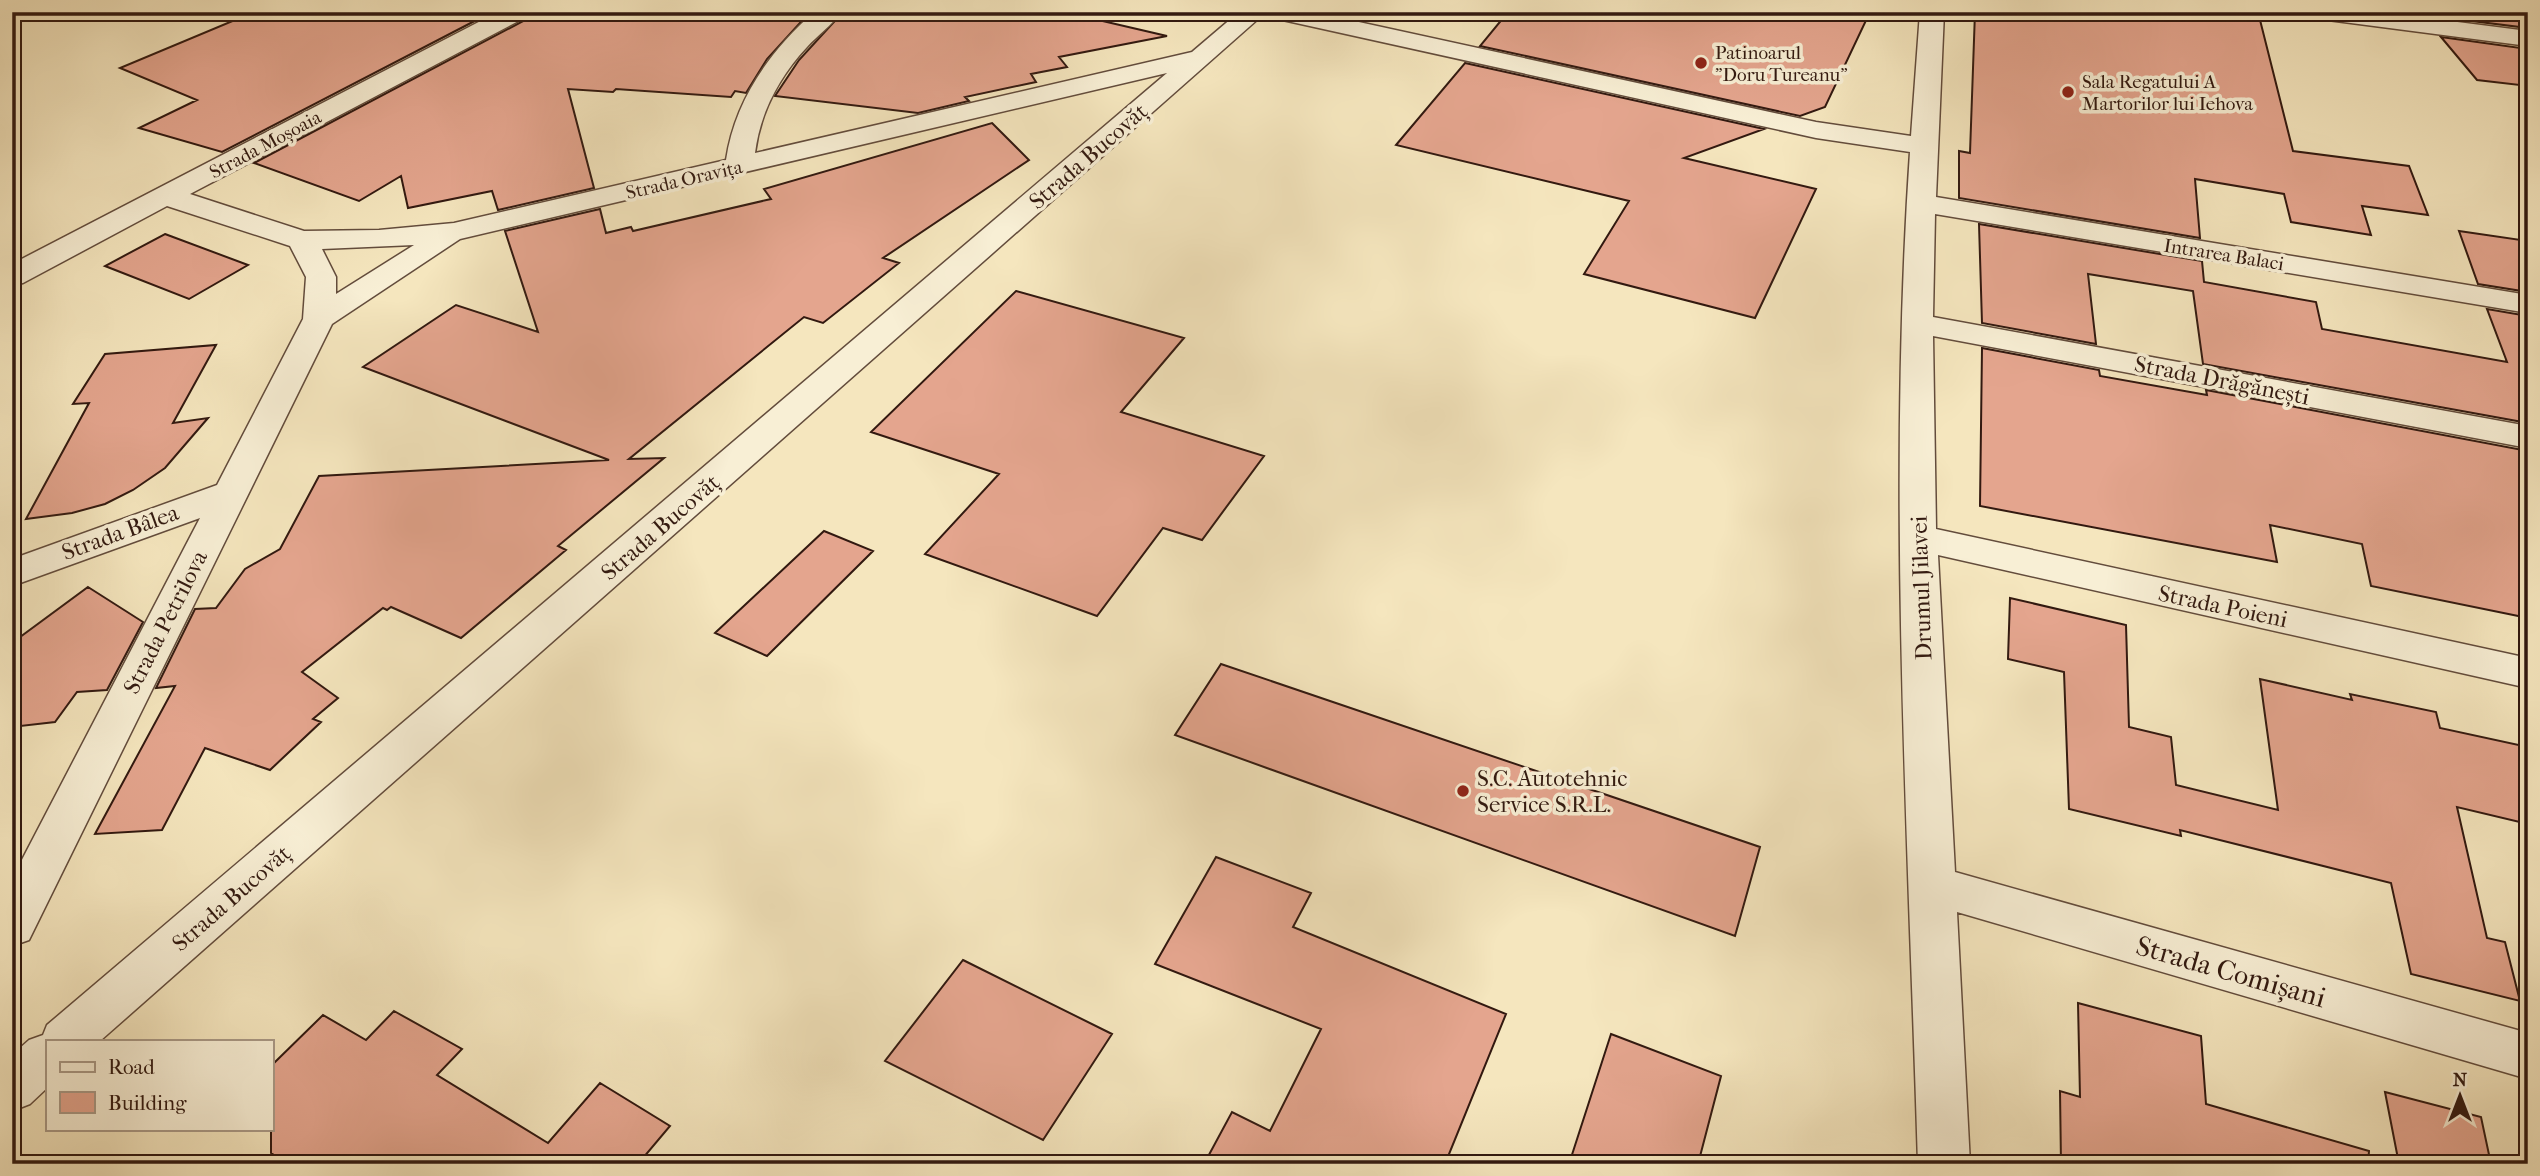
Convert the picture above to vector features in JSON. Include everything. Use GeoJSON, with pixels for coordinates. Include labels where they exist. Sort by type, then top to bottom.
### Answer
{"type":"FeatureCollection","features":[{"type":"Feature","properties":{"kind":"street","name":"Strada Moșoaia"},"geometry":{"type":"LineString","coordinates":[[12,276],[517,12]]}},
{"type":"Feature","properties":{"kind":"street"},"geometry":{"type":"LineString","coordinates":[[739,166],[746,123],[768,79],[798,41],[829,12]]}},
{"type":"Feature","properties":{"kind":"street","name":"Strada Bucovăț"},"geometry":{"type":"LineString","coordinates":[[66,1040],[1219,37],[1254,12]]}},
{"type":"Feature","properties":{"kind":"street"},"geometry":{"type":"LineString","coordinates":[[1278,12],[1816,130],[1924,146]]}},
{"type":"Feature","properties":{"kind":"street","name":"Drumul Jilavei"},"geometry":{"type":"LineString","coordinates":[[1932,12],[1916,323],[1918,538],[1944,1164]]}},
{"type":"Feature","properties":{"kind":"street"},"geometry":{"type":"LineString","coordinates":[[2320,12],[2528,39]]}},
{"type":"Feature","properties":{"kind":"street","name":"Strada Oravița"},"geometry":{"type":"LineString","coordinates":[[165,197],[302,240],[379,240],[454,232],[739,166],[1219,37]]}},
{"type":"Feature","properties":{"kind":"street","name":"Intrarea Balaci"},"geometry":{"type":"LineString","coordinates":[[1921,203],[2528,304]]}},
{"type":"Feature","properties":{"kind":"street","name":"Strada Petrilova"},"geometry":{"type":"LineString","coordinates":[[319,319],[454,232]]}},
{"type":"Feature","properties":{"kind":"street","name":"Strada Petrilova"},"geometry":{"type":"LineString","coordinates":[[12,926],[319,319],[321,277],[302,240]]}},
{"type":"Feature","properties":{"kind":"street","name":"Strada Drăgănești"},"geometry":{"type":"LineString","coordinates":[[1916,323],[2528,437]]}},
{"type":"Feature","properties":{"kind":"street","name":"Strada Bâlea"},"geometry":{"type":"LineString","coordinates":[[12,573],[229,494]]}},
{"type":"Feature","properties":{"kind":"street","name":"Strada Poieni"},"geometry":{"type":"LineString","coordinates":[[1918,538],[2528,673]]}},
{"type":"Feature","properties":{"kind":"street","name":"Strada Comișani"},"geometry":{"type":"LineString","coordinates":[[1934,886],[2528,1056]]}},
{"type":"Feature","properties":{"kind":"street"},"geometry":{"type":"LineString","coordinates":[[12,1087],[46,1057]]}},
{"type":"Feature","properties":{"kind":"building"},"geometry":{"type":"Polygon","coordinates":[[[254,12],[492,12],[222,152],[139,128],[197,100],[120,68],[254,12]]]}},
{"type":"Feature","properties":{"kind":"building"},"geometry":{"type":"Polygon","coordinates":[[[531,12],[810,12],[767,59],[746,93],[735,91],[731,97],[616,89],[613,92],[568,89],[594,188],[498,210],[492,191],[408,208],[401,176],[359,201],[254,163],[527,19],[531,12]]]}},
{"type":"Feature","properties":{"kind":"building"},"geometry":{"type":"Polygon","coordinates":[[[843,12],[1064,12],[1167,36],[1059,57],[1067,67],[1031,74],[1036,82],[965,97],[969,101],[918,113],[775,96],[799,60],[843,12]]]}},
{"type":"Feature","properties":{"kind":"building","name":"Patinoarul \"Doru Tureanu\""},"geometry":{"type":"Polygon","coordinates":[[[1508,12],[1870,12],[1825,107],[1800,116],[1480,46],[1508,12]]]}},
{"type":"Feature","properties":{"kind":"building"},"geometry":{"type":"Polygon","coordinates":[[[1975,12],[2258,12],[2293,151],[2409,166],[2428,215],[2362,206],[2371,235],[2291,222],[2284,194],[2195,179],[2200,238],[1959,198],[1959,151],[1970,153],[1975,12]]]}},
{"type":"Feature","properties":{"kind":"building"},"geometry":{"type":"Polygon","coordinates":[[[2460,12],[2528,12],[2528,28],[2464,20],[2460,12]]]}},
{"type":"Feature","properties":{"kind":"building"},"geometry":{"type":"Polygon","coordinates":[[[2441,37],[2528,49],[2528,86],[2477,80],[2441,37]]]}},
{"type":"Feature","properties":{"kind":"building"},"geometry":{"type":"Polygon","coordinates":[[[1465,63],[1764,129],[1684,158],[1816,189],[1755,318],[1584,274],[1629,201],[1396,145],[1465,63]]]}},
{"type":"Feature","properties":{"kind":"building"},"geometry":{"type":"Polygon","coordinates":[[[992,123],[1029,160],[883,258],[899,263],[823,323],[804,317],[629,459],[664,458],[558,546],[566,550],[461,638],[391,607],[387,610],[383,608],[302,672],[338,698],[313,719],[321,722],[270,770],[205,748],[162,830],[95,834],[175,686],[156,688],[195,609],[216,608],[245,569],[280,549],[319,476],[609,460],[363,367],[456,305],[538,332],[505,231],[600,209],[606,233],[631,227],[633,231],[771,199],[764,189],[992,123]]]}},
{"type":"Feature","properties":{"kind":"building"},"geometry":{"type":"Polygon","coordinates":[[[1979,224],[2202,261],[2204,282],[2316,302],[2322,329],[2507,362],[2487,309],[2528,316],[2528,423],[2203,364],[2193,291],[2088,274],[2096,344],[1982,323],[1979,224]]]}},
{"type":"Feature","properties":{"kind":"building"},"geometry":{"type":"Polygon","coordinates":[[[2459,231],[2528,241],[2528,292],[2478,284],[2459,231]]]}},
{"type":"Feature","properties":{"kind":"building"},"geometry":{"type":"Polygon","coordinates":[[[165,234],[248,265],[189,299],[105,266],[165,234]]]}},
{"type":"Feature","properties":{"kind":"building"},"geometry":{"type":"Polygon","coordinates":[[[1016,291],[1184,338],[1121,412],[1264,456],[1202,540],[1163,528],[1097,616],[925,554],[999,474],[871,432],[1016,291]]]}},
{"type":"Feature","properties":{"kind":"building"},"geometry":{"type":"Polygon","coordinates":[[[216,345],[173,423],[208,418],[165,468],[133,490],[105,504],[72,513],[26,519],[89,403],[73,404],[105,354],[216,345]]]}},
{"type":"Feature","properties":{"kind":"building"},"geometry":{"type":"Polygon","coordinates":[[[1982,348],[2099,370],[2100,376],[2207,395],[2206,390],[2528,451],[2528,618],[2371,586],[2362,544],[2270,525],[2277,562],[1980,506],[1982,348]]]}},
{"type":"Feature","properties":{"kind":"building"},"geometry":{"type":"Polygon","coordinates":[[[824,531],[873,551],[767,656],[715,633],[824,531]]]}},
{"type":"Feature","properties":{"kind":"building"},"geometry":{"type":"Polygon","coordinates":[[[88,587],[143,622],[107,690],[77,692],[55,722],[12,727],[12,643],[88,587]]]}},
{"type":"Feature","properties":{"kind":"building"},"geometry":{"type":"Polygon","coordinates":[[[2010,598],[2126,625],[2129,727],[2171,737],[2176,785],[2278,810],[2260,679],[2352,700],[2350,694],[2436,712],[2440,728],[2528,747],[2528,824],[2457,807],[2487,938],[2505,942],[2520,1001],[2411,974],[2391,883],[2180,830],[2181,836],[2069,809],[2064,672],[2008,659],[2010,598]]]}},
{"type":"Feature","properties":{"kind":"building","name":"S.C. Autotehnic Service S.R.L."},"geometry":{"type":"Polygon","coordinates":[[[1221,664],[1760,847],[1735,936],[1175,735],[1221,664]]]}},
{"type":"Feature","properties":{"kind":"building"},"geometry":{"type":"Polygon","coordinates":[[[1216,857],[1311,893],[1293,927],[1506,1014],[1445,1164],[1204,1164],[1232,1112],[1270,1131],[1321,1029],[1155,964],[1216,857]]]}},
{"type":"Feature","properties":{"kind":"building"},"geometry":{"type":"Polygon","coordinates":[[[963,960],[1112,1034],[1043,1140],[885,1061],[963,960]]]}},
{"type":"Feature","properties":{"kind":"building"},"geometry":{"type":"Polygon","coordinates":[[[2078,1003],[2201,1036],[2206,1104],[2369,1151],[2368,1164],[2061,1164],[2060,1091],[2080,1097],[2078,1003]]]}},
{"type":"Feature","properties":{"kind":"building"},"geometry":{"type":"Polygon","coordinates":[[[394,1011],[462,1049],[437,1075],[548,1143],[600,1083],[670,1126],[638,1164],[288,1164],[271,1153],[273,1064],[323,1015],[366,1040],[394,1011]]]}},
{"type":"Feature","properties":{"kind":"building"},"geometry":{"type":"Polygon","coordinates":[[[1611,1034],[1721,1076],[1698,1164],[1569,1164],[1611,1034]]]}},
{"type":"Feature","properties":{"kind":"building"},"geometry":{"type":"Polygon","coordinates":[[[2385,1092],[2481,1117],[2491,1164],[2399,1164],[2385,1092]]]}},
{"type":"Feature","properties":{"kind":"place","name":"Patinoarul \"Doru Tureanu\""},"geometry":{"type":"Point","coordinates":[1701,63]}},
{"type":"Feature","properties":{"kind":"place","name":"Sala Regatului A Martorilor lui Iehova"},"geometry":{"type":"Point","coordinates":[2068,92]}},
{"type":"Feature","properties":{"kind":"place","name":"S.C. Autotehnic Service S.R.L."},"geometry":{"type":"Point","coordinates":[1463,791]}}]}
